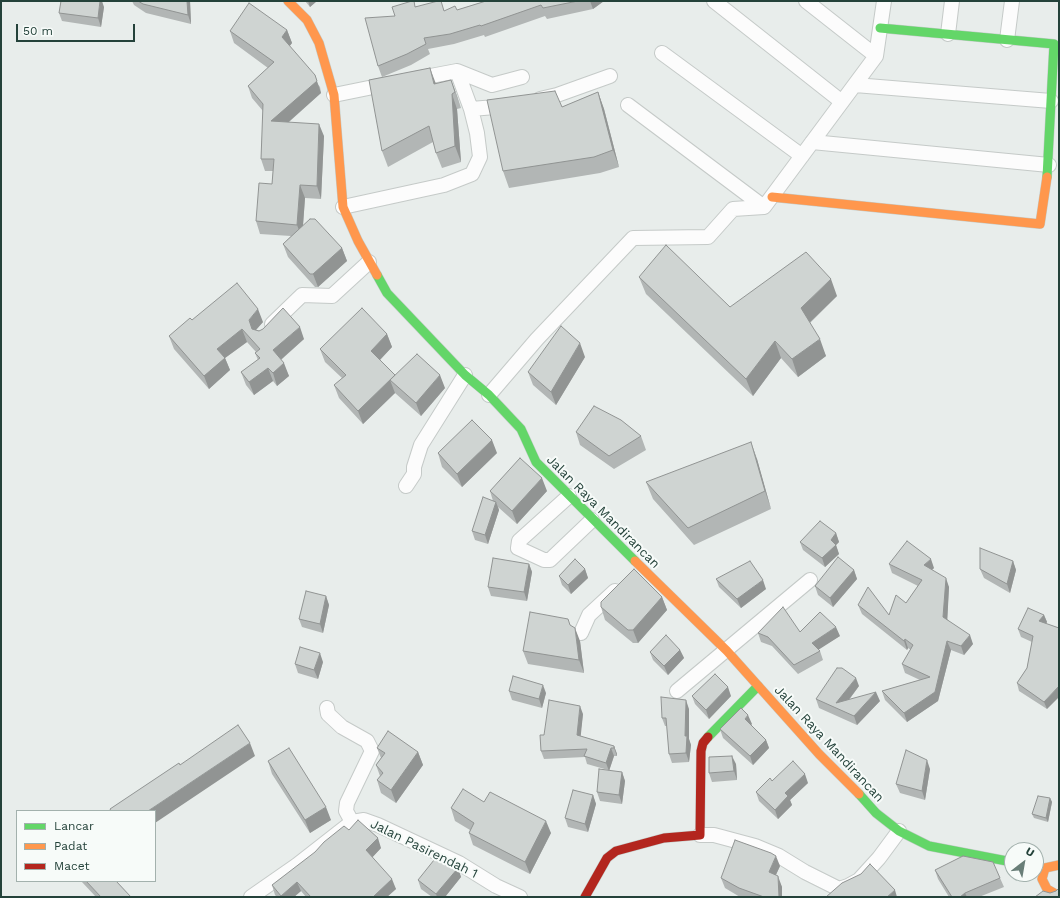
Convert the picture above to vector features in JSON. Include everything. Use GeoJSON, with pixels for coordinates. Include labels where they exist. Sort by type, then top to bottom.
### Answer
{"type":"FeatureCollection","features":[{"type":"Feature","properties":{"kind":"main road","name":"Jalan Raya Mandirancan"},"geometry":{"type":"LineString","coordinates":[[288,1],[307,20],[319,43],[334,95],[343,207],[369,262],[387,293],[465,375],[490,395],[521,429],[536,462],[592,520],[727,651],[819,754],[850,783],[871,807],[899,830],[929,846],[1004,860]]}},
{"type":"Feature","properties":{"kind":"main road"},"geometry":{"type":"LineString","coordinates":[[768,202],[1040,224],[1049,165],[1051,102],[1056,40],[1007,40],[880,28]]}},
{"type":"Feature","properties":{"kind":"main road"},"geometry":{"type":"LineString","coordinates":[[585,897],[607,858],[616,851],[664,838],[700,835],[701,751],[704,743],[708,736],[758,686]]}},
{"type":"Feature","properties":{"kind":"main road"},"geometry":{"type":"LineString","coordinates":[[1044,867],[1059,865]]}},
{"type":"Feature","properties":{"kind":"main road"},"geometry":{"type":"LineString","coordinates":[[1043,882],[1054,894]]}},
{"type":"Feature","properties":{"kind":"street"},"geometry":{"type":"LineString","coordinates":[[714,1],[842,102]]}},
{"type":"Feature","properties":{"kind":"street"},"geometry":{"type":"LineString","coordinates":[[806,1],[876,56]]}},
{"type":"Feature","properties":{"kind":"street"},"geometry":{"type":"LineString","coordinates":[[490,395],[537,339],[633,238],[708,236],[733,209],[768,202],[876,56],[884,1]]}},
{"type":"Feature","properties":{"kind":"street"},"geometry":{"type":"LineString","coordinates":[[948,34],[952,1]]}},
{"type":"Feature","properties":{"kind":"street"},"geometry":{"type":"LineString","coordinates":[[1007,40],[1012,1]]}},
{"type":"Feature","properties":{"kind":"street"},"geometry":{"type":"LineString","coordinates":[[662,53],[802,156]]}},
{"type":"Feature","properties":{"kind":"street"},"geometry":{"type":"LineString","coordinates":[[334,95],[457,70],[492,85],[522,77]]}},
{"type":"Feature","properties":{"kind":"street"},"geometry":{"type":"LineString","coordinates":[[343,207],[444,185],[472,174],[480,157],[477,133],[471,109],[457,70]]}},
{"type":"Feature","properties":{"kind":"street"},"geometry":{"type":"LineString","coordinates":[[471,109],[507,106],[557,95],[610,76]]}},
{"type":"Feature","properties":{"kind":"street"},"geometry":{"type":"LineString","coordinates":[[855,85],[1051,102]]}},
{"type":"Feature","properties":{"kind":"street"},"geometry":{"type":"LineString","coordinates":[[628,105],[768,202]]}},
{"type":"Feature","properties":{"kind":"street"},"geometry":{"type":"LineString","coordinates":[[812,142],[1049,165]]}},
{"type":"Feature","properties":{"kind":"street"},"geometry":{"type":"LineString","coordinates":[[262,335],[302,294],[332,296],[369,262]]}},
{"type":"Feature","properties":{"kind":"street"},"geometry":{"type":"LineString","coordinates":[[406,486],[414,474],[414,467],[421,445],[465,375]]}},
{"type":"Feature","properties":{"kind":"street"},"geometry":{"type":"LineString","coordinates":[[569,496],[519,540],[518,548],[544,560],[550,560],[592,520]]}},
{"type":"Feature","properties":{"kind":"street"},"geometry":{"type":"LineString","coordinates":[[581,633],[589,615],[641,568]]}},
{"type":"Feature","properties":{"kind":"street"},"geometry":{"type":"LineString","coordinates":[[677,691],[727,651],[810,580]]}},
{"type":"Feature","properties":{"kind":"street"},"geometry":{"type":"LineString","coordinates":[[327,708],[328,714],[342,727],[367,741],[372,751],[347,803],[346,811],[352,822]]}},
{"type":"Feature","properties":{"kind":"street","name":"Jalan Pasirendah 1"},"geometry":{"type":"LineString","coordinates":[[251,897],[267,893],[352,822],[364,820],[378,824],[459,863],[496,886],[520,897]]}},
{"type":"Feature","properties":{"kind":"street"},"geometry":{"type":"LineString","coordinates":[[700,835],[714,835],[755,846],[779,856],[805,872],[839,889],[859,880],[879,858],[899,830]]}},
{"type":"Feature","properties":{"kind":"building"},"geometry":{"type":"Polygon","coordinates":[[[61,1],[100,1],[98,18],[59,13],[61,1]]]}},
{"type":"Feature","properties":{"kind":"building"},"geometry":{"type":"Polygon","coordinates":[[[138,1],[187,1],[188,15],[143,4],[138,1]]]}},
{"type":"Feature","properties":{"kind":"building"},"geometry":{"type":"Polygon","coordinates":[[[414,1],[415,7],[441,1],[444,11],[455,6],[457,10],[486,1],[578,1],[543,8],[541,5],[481,26],[480,25],[450,34],[424,38],[426,44],[378,66],[365,18],[395,16],[392,7],[414,1]]]}},
{"type":"Feature","properties":{"kind":"building"},"geometry":{"type":"Polygon","coordinates":[[[249,3],[287,30],[282,37],[315,75],[317,81],[271,121],[319,124],[317,186],[300,185],[297,225],[256,221],[259,183],[272,184],[274,159],[261,159],[263,104],[248,86],[274,62],[230,31],[249,3]]]}},
{"type":"Feature","properties":{"kind":"building"},"geometry":{"type":"Polygon","coordinates":[[[430,68],[434,84],[451,80],[455,92],[452,94],[455,146],[436,153],[429,126],[382,151],[369,80],[430,68]]]}},
{"type":"Feature","properties":{"kind":"building"},"geometry":{"type":"Polygon","coordinates":[[[555,91],[562,107],[598,92],[613,150],[594,157],[503,171],[487,100],[555,91]]]}},
{"type":"Feature","properties":{"kind":"building"},"geometry":{"type":"Polygon","coordinates":[[[310,219],[315,219],[342,248],[313,274],[310,274],[283,244],[310,219]]]}},
{"type":"Feature","properties":{"kind":"building"},"geometry":{"type":"Polygon","coordinates":[[[666,245],[730,307],[806,252],[831,279],[801,308],[820,339],[792,359],[775,341],[746,379],[639,277],[666,245]]]}},
{"type":"Feature","properties":{"kind":"building"},"geometry":{"type":"Polygon","coordinates":[[[237,283],[258,309],[249,320],[252,329],[259,331],[263,329],[283,308],[300,327],[273,350],[284,363],[273,373],[268,368],[249,382],[241,372],[260,358],[255,353],[260,349],[242,329],[217,349],[225,358],[204,376],[169,336],[190,318],[192,320],[237,283]]]}},
{"type":"Feature","properties":{"kind":"building"},"geometry":{"type":"Polygon","coordinates":[[[362,308],[387,334],[371,351],[395,375],[358,411],[334,385],[346,375],[320,349],[362,308]]]}},
{"type":"Feature","properties":{"kind":"building"},"geometry":{"type":"Polygon","coordinates":[[[561,326],[580,343],[551,392],[528,372],[561,326]]]}},
{"type":"Feature","properties":{"kind":"building"},"geometry":{"type":"Polygon","coordinates":[[[417,354],[440,375],[416,403],[390,380],[417,354]]]}},
{"type":"Feature","properties":{"kind":"building"},"geometry":{"type":"Polygon","coordinates":[[[594,406],[621,420],[641,436],[609,456],[576,432],[594,406]]]}},
{"type":"Feature","properties":{"kind":"building"},"geometry":{"type":"Polygon","coordinates":[[[472,420],[492,440],[457,474],[438,453],[472,420]]]}},
{"type":"Feature","properties":{"kind":"building"},"geometry":{"type":"Polygon","coordinates":[[[751,442],[765,491],[688,528],[646,482],[751,442]]]}},
{"type":"Feature","properties":{"kind":"building"},"geometry":{"type":"Polygon","coordinates":[[[520,458],[542,478],[512,511],[490,491],[520,458]]]}},
{"type":"Feature","properties":{"kind":"building"},"geometry":{"type":"Polygon","coordinates":[[[483,497],[496,502],[485,535],[472,531],[483,497]]]}},
{"type":"Feature","properties":{"kind":"building"},"geometry":{"type":"Polygon","coordinates":[[[820,521],[836,533],[831,540],[836,545],[822,558],[800,542],[820,521]]]}},
{"type":"Feature","properties":{"kind":"building"},"geometry":{"type":"Polygon","coordinates":[[[907,541],[931,559],[924,565],[946,578],[943,617],[970,635],[961,646],[947,641],[935,692],[904,713],[882,691],[930,677],[902,664],[913,645],[905,639],[904,641],[858,605],[868,587],[889,615],[896,595],[906,603],[922,580],[889,564],[907,541]]]}},
{"type":"Feature","properties":{"kind":"building"},"geometry":{"type":"Polygon","coordinates":[[[980,548],[1013,561],[1007,584],[980,569],[980,548]]]}},
{"type":"Feature","properties":{"kind":"building"},"geometry":{"type":"Polygon","coordinates":[[[838,557],[854,570],[830,598],[815,586],[838,557]]]}},
{"type":"Feature","properties":{"kind":"building"},"geometry":{"type":"Polygon","coordinates":[[[493,558],[529,564],[524,592],[488,587],[493,558]]]}},
{"type":"Feature","properties":{"kind":"building"},"geometry":{"type":"Polygon","coordinates":[[[575,559],[585,569],[568,585],[559,576],[575,559]]]}},
{"type":"Feature","properties":{"kind":"building"},"geometry":{"type":"Polygon","coordinates":[[[750,561],[763,580],[737,599],[716,579],[750,561]]]}},
{"type":"Feature","properties":{"kind":"building"},"geometry":{"type":"Polygon","coordinates":[[[634,569],[662,597],[633,630],[628,630],[601,607],[601,602],[634,569]]]}},
{"type":"Feature","properties":{"kind":"building"},"geometry":{"type":"Polygon","coordinates":[[[306,591],[326,596],[320,624],[299,619],[306,591]]]}},
{"type":"Feature","properties":{"kind":"building"},"geometry":{"type":"Polygon","coordinates":[[[783,607],[800,632],[820,612],[836,627],[812,643],[820,651],[794,665],[768,637],[758,633],[783,607]]]}},
{"type":"Feature","properties":{"kind":"building"},"geometry":{"type":"Polygon","coordinates":[[[1028,608],[1044,615],[1039,621],[1059,628],[1059,686],[1044,702],[1017,683],[1027,668],[1033,636],[1018,629],[1028,608]]]}},
{"type":"Feature","properties":{"kind":"building"},"geometry":{"type":"Polygon","coordinates":[[[530,612],[568,619],[570,625],[575,628],[579,660],[523,651],[530,612]]]}},
{"type":"Feature","properties":{"kind":"building"},"geometry":{"type":"Polygon","coordinates":[[[666,635],[680,650],[664,666],[650,652],[666,635]]]}},
{"type":"Feature","properties":{"kind":"building"},"geometry":{"type":"Polygon","coordinates":[[[300,647],[320,653],[314,670],[295,664],[300,647]]]}},
{"type":"Feature","properties":{"kind":"building"},"geometry":{"type":"Polygon","coordinates":[[[837,668],[842,668],[856,678],[836,703],[876,692],[854,716],[816,699],[837,668]]]}},
{"type":"Feature","properties":{"kind":"building"},"geometry":{"type":"Polygon","coordinates":[[[715,674],[728,687],[706,710],[692,696],[715,674]]]}},
{"type":"Feature","properties":{"kind":"building"},"geometry":{"type":"Polygon","coordinates":[[[513,676],[543,685],[539,699],[509,691],[513,676]]]}},
{"type":"Feature","properties":{"kind":"building"},"geometry":{"type":"Polygon","coordinates":[[[661,697],[686,700],[686,753],[669,754],[666,718],[662,718],[661,697]]]}},
{"type":"Feature","properties":{"kind":"building"},"geometry":{"type":"Polygon","coordinates":[[[549,700],[580,706],[577,735],[614,746],[614,748],[611,748],[606,763],[584,756],[587,749],[541,751],[540,735],[544,735],[549,700]]]}},
{"type":"Feature","properties":{"kind":"building"},"geometry":{"type":"Polygon","coordinates":[[[741,708],[748,715],[745,719],[766,740],[750,756],[720,729],[741,708]]]}},
{"type":"Feature","properties":{"kind":"building"},"geometry":{"type":"Polygon","coordinates":[[[238,725],[250,743],[150,810],[110,810],[179,763],[180,765],[238,725]]]}},
{"type":"Feature","properties":{"kind":"building"},"geometry":{"type":"Polygon","coordinates":[[[388,731],[418,752],[391,790],[377,780],[383,773],[376,765],[385,753],[377,748],[388,731]]]}},
{"type":"Feature","properties":{"kind":"building"},"geometry":{"type":"Polygon","coordinates":[[[289,748],[326,807],[305,820],[268,761],[289,748]]]}},
{"type":"Feature","properties":{"kind":"building"},"geometry":{"type":"Polygon","coordinates":[[[906,750],[927,760],[922,791],[896,784],[906,750]]]}},
{"type":"Feature","properties":{"kind":"building"},"geometry":{"type":"Polygon","coordinates":[[[732,756],[734,771],[709,773],[709,757],[732,756]]]}},
{"type":"Feature","properties":{"kind":"building"},"geometry":{"type":"Polygon","coordinates":[[[793,761],[805,774],[785,793],[788,796],[775,810],[756,792],[770,778],[772,781],[793,761]]]}},
{"type":"Feature","properties":{"kind":"building"},"geometry":{"type":"Polygon","coordinates":[[[599,769],[622,772],[619,795],[597,792],[599,769]]]}},
{"type":"Feature","properties":{"kind":"building"},"geometry":{"type":"Polygon","coordinates":[[[463,789],[484,802],[490,792],[546,821],[525,862],[469,833],[474,823],[451,808],[463,789]]]}},
{"type":"Feature","properties":{"kind":"building"},"geometry":{"type":"Polygon","coordinates":[[[573,790],[593,795],[585,824],[565,818],[573,790]]]}},
{"type":"Feature","properties":{"kind":"building"},"geometry":{"type":"Polygon","coordinates":[[[1038,796],[1050,798],[1046,818],[1032,814],[1038,796]]]}},
{"type":"Feature","properties":{"kind":"building"},"geometry":{"type":"Polygon","coordinates":[[[358,820],[378,838],[366,850],[392,879],[374,896],[375,897],[311,897],[297,882],[281,896],[272,885],[315,852],[324,842],[344,826],[349,830],[358,820]]]}},
{"type":"Feature","properties":{"kind":"building"},"geometry":{"type":"Polygon","coordinates":[[[735,840],[776,856],[769,872],[778,876],[779,897],[764,897],[739,888],[721,878],[735,840]]]}},
{"type":"Feature","properties":{"kind":"building"},"geometry":{"type":"Polygon","coordinates":[[[438,855],[458,868],[436,894],[418,880],[438,855]]]}},
{"type":"Feature","properties":{"kind":"building"},"geometry":{"type":"Polygon","coordinates":[[[963,856],[993,862],[1000,878],[965,893],[960,897],[952,897],[935,870],[963,856]]]}},
{"type":"Feature","properties":{"kind":"building"},"geometry":{"type":"Polygon","coordinates":[[[870,864],[895,890],[887,897],[826,897],[842,883],[861,874],[870,864]]]}},
{"type":"Feature","properties":{"kind":"building"},"geometry":{"type":"Polygon","coordinates":[[[87,882],[117,882],[131,897],[101,897],[87,882]]]}},
{"type":"Feature","properties":{"kind":"building"},"geometry":{"type":"Polygon","coordinates":[[[1059,888],[1059,897],[1035,897],[1043,891],[1050,893],[1059,888]]]}},
{"type":"Feature","properties":{"kind":"traffic: fast"},"geometry":{"type":"LineString","coordinates":[[880,28],[1054,44],[1047,177]]}},
{"type":"Feature","properties":{"kind":"traffic: fast"},"geometry":{"type":"LineString","coordinates":[[377,275],[387,293],[465,375],[489,395],[521,429],[536,462],[635,561]]}},
{"type":"Feature","properties":{"kind":"traffic: fast"},"geometry":{"type":"LineString","coordinates":[[708,737],[758,686]]}},
{"type":"Feature","properties":{"kind":"traffic: fast"},"geometry":{"type":"LineString","coordinates":[[859,794],[876,813],[899,831],[929,846],[1004,860]]}},
{"type":"Feature","properties":{"kind":"traffic: slow"},"geometry":{"type":"LineString","coordinates":[[288,1],[307,20],[319,43],[334,95],[343,207],[358,241],[377,275]]}},
{"type":"Feature","properties":{"kind":"traffic: slow"},"geometry":{"type":"LineString","coordinates":[[772,197],[1040,224],[1047,177]]}},
{"type":"Feature","properties":{"kind":"traffic: slow"},"geometry":{"type":"LineString","coordinates":[[635,561],[727,651],[819,754],[859,794]]}},
{"type":"Feature","properties":{"kind":"traffic: slow"},"geometry":{"type":"LineString","coordinates":[[1054,893],[1047,889],[1042,879],[1045,868],[1059,865]]}},
{"type":"Feature","properties":{"kind":"traffic: jam"},"geometry":{"type":"LineString","coordinates":[[585,897],[607,858],[616,851],[664,838],[700,835],[701,751],[703,743],[708,737]]}}]}
